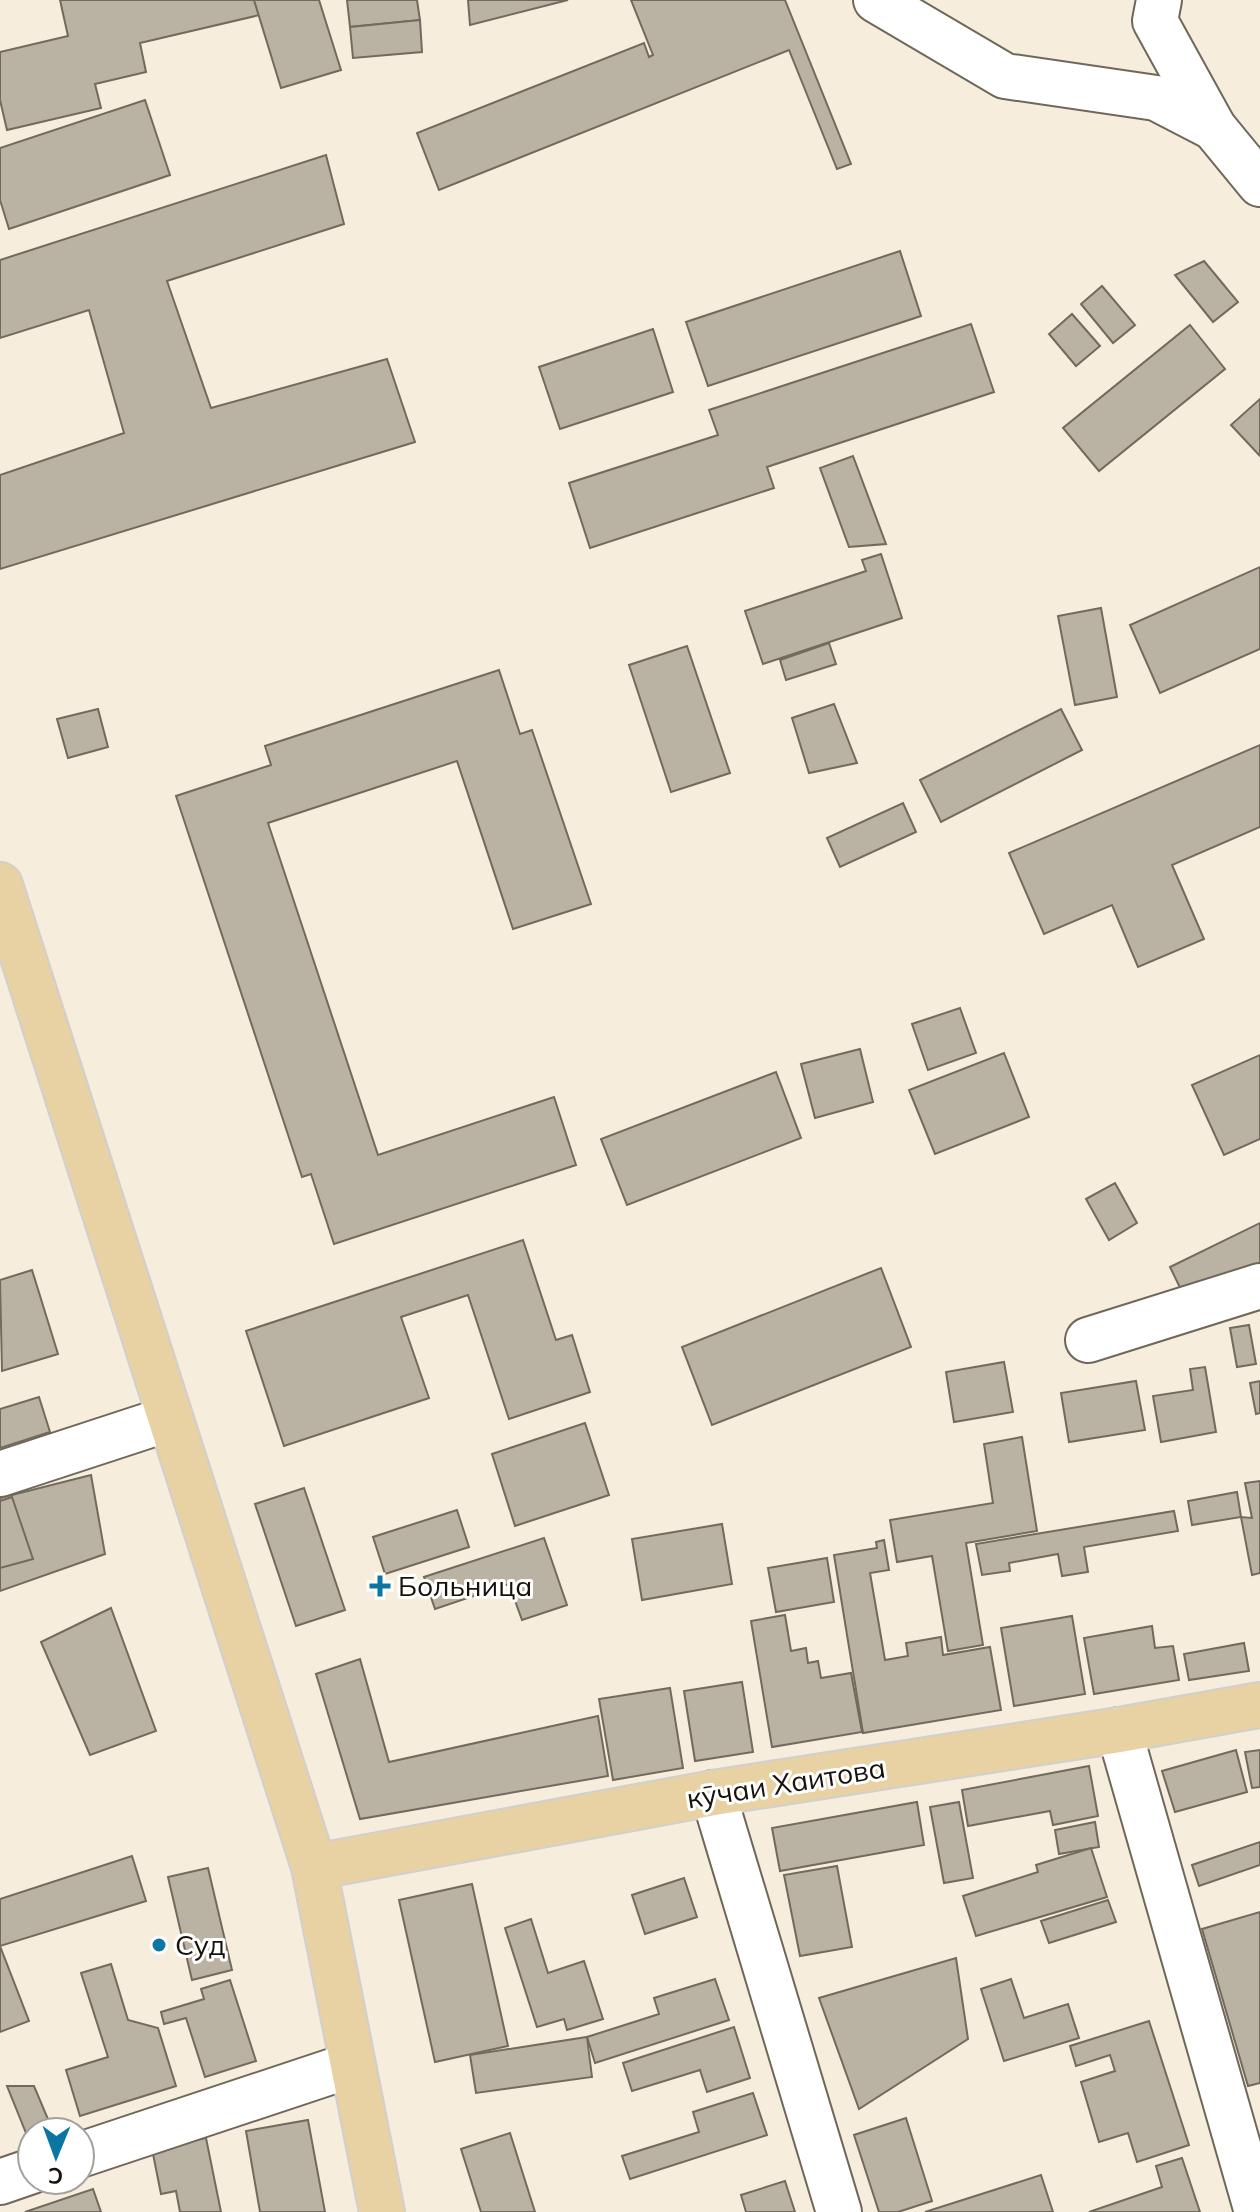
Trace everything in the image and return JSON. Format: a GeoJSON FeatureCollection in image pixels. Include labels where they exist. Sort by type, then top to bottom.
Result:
{"type":"FeatureCollection","features":[{"type":"Feature","properties":{"kind":"main road"},"geometry":{"type":"LineString","coordinates":[[0,885],[168,1419],[314,1867],[382,2212]]}},
{"type":"Feature","properties":{"kind":"main road","name":"кӯчаи Хаитова"},"geometry":{"type":"LineString","coordinates":[[314,1867],[713,1793],[1260,1705]]}},
{"type":"Feature","properties":{"kind":"street"},"geometry":{"type":"LineString","coordinates":[[876,0],[1005,76],[1156,98],[1214,128]]}},
{"type":"Feature","properties":{"kind":"street"},"geometry":{"type":"LineString","coordinates":[[1159,0],[1155,21],[1214,128],[1260,184]]}},
{"type":"Feature","properties":{"kind":"street"},"geometry":{"type":"LineString","coordinates":[[1088,1340],[1260,1286]]}},
{"type":"Feature","properties":{"kind":"street"},"geometry":{"type":"LineString","coordinates":[[0,1474],[168,1419]]}},
{"type":"Feature","properties":{"kind":"street"},"geometry":{"type":"LineString","coordinates":[[1119,1730],[1257,2212]]}},
{"type":"Feature","properties":{"kind":"street"},"geometry":{"type":"LineString","coordinates":[[713,1793],[839,2212]]}},
{"type":"Feature","properties":{"kind":"street"},"geometry":{"type":"LineString","coordinates":[[96,2150],[351,2065]]}},
{"type":"Feature","properties":{"kind":"building"},"geometry":{"type":"Polygon","coordinates":[[[60,0],[278,0],[281,10],[140,43],[146,72],[95,84],[101,108],[7,130],[0,100],[0,52],[68,36],[60,0]]]}},
{"type":"Feature","properties":{"kind":"building"},"geometry":{"type":"Polygon","coordinates":[[[254,0],[319,0],[341,70],[281,88],[254,0]]]}},
{"type":"Feature","properties":{"kind":"building"},"geometry":{"type":"Polygon","coordinates":[[[347,0],[417,0],[420,20],[350,27],[347,0]]]}},
{"type":"Feature","properties":{"kind":"building"},"geometry":{"type":"Polygon","coordinates":[[[468,0],[568,0],[470,25],[468,0]]]}},
{"type":"Feature","properties":{"kind":"building"},"geometry":{"type":"Polygon","coordinates":[[[631,0],[785,0],[851,164],[837,169],[789,50],[439,190],[417,133],[644,43],[649,57],[653,55],[631,0]]]}},
{"type":"Feature","properties":{"kind":"building"},"geometry":{"type":"Polygon","coordinates":[[[420,20],[422,52],[353,58],[350,27],[420,20]]]}},
{"type":"Feature","properties":{"kind":"building"},"geometry":{"type":"Polygon","coordinates":[[[145,100],[170,175],[9,229],[0,200],[0,148],[145,100]]]}},
{"type":"Feature","properties":{"kind":"building"},"geometry":{"type":"Polygon","coordinates":[[[326,155],[344,224],[167,281],[211,408],[387,359],[415,442],[0,569],[0,475],[124,433],[89,310],[0,338],[0,260],[326,155]]]}},
{"type":"Feature","properties":{"kind":"building"},"geometry":{"type":"Polygon","coordinates":[[[900,251],[921,316],[708,386],[686,322],[900,251]]]}},
{"type":"Feature","properties":{"kind":"building"},"geometry":{"type":"Polygon","coordinates":[[[1204,261],[1238,302],[1213,322],[1175,275],[1204,261]]]}},
{"type":"Feature","properties":{"kind":"building"},"geometry":{"type":"Polygon","coordinates":[[[1102,286],[1135,325],[1113,343],[1081,304],[1102,286]]]}},
{"type":"Feature","properties":{"kind":"building"},"geometry":{"type":"Polygon","coordinates":[[[1072,314],[1100,346],[1076,366],[1049,334],[1072,314]]]}},
{"type":"Feature","properties":{"kind":"building"},"geometry":{"type":"Polygon","coordinates":[[[971,324],[994,392],[767,467],[774,488],[590,548],[569,483],[718,435],[709,410],[971,324]]]}},
{"type":"Feature","properties":{"kind":"building"},"geometry":{"type":"Polygon","coordinates":[[[1190,325],[1225,369],[1099,471],[1063,428],[1190,325]]]}},
{"type":"Feature","properties":{"kind":"building"},"geometry":{"type":"Polygon","coordinates":[[[653,329],[673,392],[560,429],[539,367],[653,329]]]}},
{"type":"Feature","properties":{"kind":"building"},"geometry":{"type":"Polygon","coordinates":[[[1260,399],[1260,456],[1231,425],[1260,399]]]}},
{"type":"Feature","properties":{"kind":"building"},"geometry":{"type":"Polygon","coordinates":[[[853,456],[886,544],[849,547],[820,468],[853,456]]]}},
{"type":"Feature","properties":{"kind":"building"},"geometry":{"type":"Polygon","coordinates":[[[881,554],[902,618],[763,664],[745,611],[866,571],[862,560],[881,554]]]}},
{"type":"Feature","properties":{"kind":"building"},"geometry":{"type":"Polygon","coordinates":[[[1260,567],[1260,649],[1160,693],[1130,625],[1260,567]]]}},
{"type":"Feature","properties":{"kind":"building"},"geometry":{"type":"Polygon","coordinates":[[[1101,608],[1117,697],[1075,705],[1058,616],[1101,608]]]}},
{"type":"Feature","properties":{"kind":"building"},"geometry":{"type":"Polygon","coordinates":[[[829,643],[836,664],[786,680],[780,660],[829,643]]]}},
{"type":"Feature","properties":{"kind":"building"},"geometry":{"type":"Polygon","coordinates":[[[687,646],[730,773],[671,792],[629,665],[687,646]]]}},
{"type":"Feature","properties":{"kind":"building"},"geometry":{"type":"Polygon","coordinates":[[[499,670],[520,734],[532,730],[591,904],[513,929],[457,761],[268,823],[378,1155],[554,1097],[576,1165],[334,1244],[311,1174],[302,1177],[176,796],[271,765],[265,746],[499,670]]]}},
{"type":"Feature","properties":{"kind":"building"},"geometry":{"type":"Polygon","coordinates":[[[834,704],[857,763],[809,773],[792,718],[834,704]]]}},
{"type":"Feature","properties":{"kind":"building"},"geometry":{"type":"Polygon","coordinates":[[[98,709],[108,747],[68,758],[57,719],[98,709]]]}},
{"type":"Feature","properties":{"kind":"building"},"geometry":{"type":"Polygon","coordinates":[[[1061,709],[1082,750],[941,822],[920,780],[1061,709]]]}},
{"type":"Feature","properties":{"kind":"building"},"geometry":{"type":"Polygon","coordinates":[[[1260,745],[1260,827],[1172,865],[1204,939],[1138,967],[1112,905],[1044,934],[1009,853],[1260,745]]]}},
{"type":"Feature","properties":{"kind":"building"},"geometry":{"type":"Polygon","coordinates":[[[903,803],[916,832],[840,867],[827,838],[903,803]]]}},
{"type":"Feature","properties":{"kind":"building"},"geometry":{"type":"Polygon","coordinates":[[[960,1008],[976,1053],[928,1070],[912,1024],[960,1008]]]}},
{"type":"Feature","properties":{"kind":"building"},"geometry":{"type":"Polygon","coordinates":[[[860,1049],[873,1102],[815,1118],[801,1064],[860,1049]]]}},
{"type":"Feature","properties":{"kind":"building"},"geometry":{"type":"Polygon","coordinates":[[[1004,1053],[1029,1117],[935,1154],[909,1090],[1004,1053]]]}},
{"type":"Feature","properties":{"kind":"building"},"geometry":{"type":"Polygon","coordinates":[[[1260,1055],[1260,1139],[1224,1155],[1192,1085],[1260,1055]]]}},
{"type":"Feature","properties":{"kind":"building"},"geometry":{"type":"Polygon","coordinates":[[[776,1072],[801,1138],[627,1205],[601,1139],[776,1072]]]}},
{"type":"Feature","properties":{"kind":"building"},"geometry":{"type":"Polygon","coordinates":[[[1115,1183],[1137,1223],[1109,1240],[1086,1199],[1115,1183]]]}},
{"type":"Feature","properties":{"kind":"building"},"geometry":{"type":"Polygon","coordinates":[[[1260,1223],[1260,1264],[1186,1300],[1170,1267],[1260,1223]]]}},
{"type":"Feature","properties":{"kind":"building"},"geometry":{"type":"Polygon","coordinates":[[[523,1240],[556,1340],[572,1335],[590,1392],[509,1419],[468,1295],[401,1317],[429,1398],[284,1446],[246,1331],[523,1240]]]}},
{"type":"Feature","properties":{"kind":"building"},"geometry":{"type":"Polygon","coordinates":[[[881,1268],[911,1347],[712,1425],[682,1347],[881,1268]]]}},
{"type":"Feature","properties":{"kind":"building"},"geometry":{"type":"Polygon","coordinates":[[[32,1270],[58,1354],[2,1371],[0,1280],[32,1270]]]}},
{"type":"Feature","properties":{"kind":"building"},"geometry":{"type":"Polygon","coordinates":[[[1249,1325],[1256,1364],[1237,1367],[1230,1328],[1249,1325]]]}},
{"type":"Feature","properties":{"kind":"building"},"geometry":{"type":"Polygon","coordinates":[[[1004,1362],[1013,1412],[954,1422],[946,1372],[1004,1362]]]}},
{"type":"Feature","properties":{"kind":"building"},"geometry":{"type":"Polygon","coordinates":[[[1205,1367],[1216,1432],[1161,1442],[1153,1396],[1193,1390],[1190,1369],[1205,1367]]]}},
{"type":"Feature","properties":{"kind":"building"},"geometry":{"type":"Polygon","coordinates":[[[1136,1381],[1145,1430],[1069,1442],[1061,1393],[1136,1381]]]}},
{"type":"Feature","properties":{"kind":"building"},"geometry":{"type":"Polygon","coordinates":[[[1260,1381],[1260,1413],[1256,1414],[1250,1383],[1260,1381]]]}},
{"type":"Feature","properties":{"kind":"building"},"geometry":{"type":"Polygon","coordinates":[[[39,1397],[50,1432],[0,1448],[0,1409],[39,1397]]]}},
{"type":"Feature","properties":{"kind":"building"},"geometry":{"type":"Polygon","coordinates":[[[585,1423],[609,1495],[515,1526],[492,1454],[585,1423]]]}},
{"type":"Feature","properties":{"kind":"building"},"geometry":{"type":"Polygon","coordinates":[[[1022,1437],[1037,1531],[966,1543],[983,1645],[948,1651],[932,1556],[897,1562],[890,1520],[993,1503],[984,1444],[1022,1437]]]}},
{"type":"Feature","properties":{"kind":"building"},"geometry":{"type":"Polygon","coordinates":[[[91,1475],[105,1554],[0,1591],[0,1498],[91,1475]]]}},
{"type":"Feature","properties":{"kind":"building"},"geometry":{"type":"Polygon","coordinates":[[[1260,1481],[1260,1573],[1252,1575],[1241,1517],[1252,1518],[1245,1483],[1260,1481]]]}},
{"type":"Feature","properties":{"kind":"building"},"geometry":{"type":"Polygon","coordinates":[[[304,1488],[345,1610],[296,1626],[255,1504],[304,1488]]]}},
{"type":"Feature","properties":{"kind":"building"},"geometry":{"type":"Polygon","coordinates":[[[1237,1492],[1241,1517],[1192,1525],[1188,1501],[1237,1492]]]}},
{"type":"Feature","properties":{"kind":"building"},"geometry":{"type":"Polygon","coordinates":[[[12,1497],[33,1559],[0,1568],[0,1501],[12,1497]]]}},
{"type":"Feature","properties":{"kind":"building"},"geometry":{"type":"Polygon","coordinates":[[[457,1510],[469,1547],[385,1574],[373,1537],[457,1510]]]}},
{"type":"Feature","properties":{"kind":"building"},"geometry":{"type":"Polygon","coordinates":[[[1174,1511],[1178,1531],[1084,1547],[1088,1572],[1062,1576],[1058,1554],[1009,1563],[1010,1571],[982,1575],[976,1544],[1174,1511]]]}},
{"type":"Feature","properties":{"kind":"building"},"geometry":{"type":"Polygon","coordinates":[[[722,1524],[732,1584],[642,1600],[632,1539],[722,1524]]]}},
{"type":"Feature","properties":{"kind":"building"},"geometry":{"type":"Polygon","coordinates":[[[544,1538],[567,1605],[522,1620],[509,1584],[435,1609],[424,1577],[544,1538]]]}},
{"type":"Feature","properties":{"kind":"building"},"geometry":{"type":"Polygon","coordinates":[[[884,1540],[889,1570],[870,1573],[885,1660],[908,1656],[906,1643],[941,1637],[943,1655],[990,1647],[1001,1710],[863,1733],[834,1555],[877,1548],[876,1542],[884,1540]]]}},
{"type":"Feature","properties":{"kind":"building"},"geometry":{"type":"Polygon","coordinates":[[[827,1558],[834,1602],[776,1612],[768,1568],[827,1558]]]}},
{"type":"Feature","properties":{"kind":"building"},"geometry":{"type":"Polygon","coordinates":[[[111,1608],[156,1731],[90,1755],[41,1642],[111,1608]]]}},
{"type":"Feature","properties":{"kind":"building"},"geometry":{"type":"Polygon","coordinates":[[[785,1615],[791,1651],[806,1648],[808,1663],[818,1661],[821,1678],[851,1673],[862,1732],[772,1747],[751,1621],[785,1615]]]}},
{"type":"Feature","properties":{"kind":"building"},"geometry":{"type":"Polygon","coordinates":[[[1072,1616],[1085,1694],[1014,1706],[1001,1628],[1072,1616]]]}},
{"type":"Feature","properties":{"kind":"building"},"geometry":{"type":"Polygon","coordinates":[[[1152,1626],[1155,1648],[1173,1646],[1179,1680],[1094,1694],[1084,1638],[1152,1626]]]}},
{"type":"Feature","properties":{"kind":"building"},"geometry":{"type":"Polygon","coordinates":[[[1244,1643],[1249,1671],[1189,1680],[1184,1654],[1244,1643]]]}},
{"type":"Feature","properties":{"kind":"building"},"geometry":{"type":"Polygon","coordinates":[[[360,1659],[389,1762],[598,1716],[608,1776],[360,1819],[316,1674],[360,1659]]]}},
{"type":"Feature","properties":{"kind":"building"},"geometry":{"type":"Polygon","coordinates":[[[742,1682],[753,1752],[695,1761],[684,1691],[742,1682]]]}},
{"type":"Feature","properties":{"kind":"building"},"geometry":{"type":"Polygon","coordinates":[[[670,1688],[683,1768],[613,1780],[599,1699],[670,1688]]]}},
{"type":"Feature","properties":{"kind":"building"},"geometry":{"type":"Polygon","coordinates":[[[1236,1750],[1247,1792],[1175,1812],[1162,1771],[1236,1750]]]}},
{"type":"Feature","properties":{"kind":"building"},"geometry":{"type":"Polygon","coordinates":[[[1260,1750],[1260,1787],[1252,1788],[1245,1752],[1260,1750]]]}},
{"type":"Feature","properties":{"kind":"building"},"geometry":{"type":"Polygon","coordinates":[[[1089,1766],[1098,1816],[1053,1825],[1050,1811],[968,1826],[962,1790],[1089,1766]]]}},
{"type":"Feature","properties":{"kind":"building"},"geometry":{"type":"Polygon","coordinates":[[[917,1802],[924,1845],[780,1871],[772,1828],[917,1802]]]}},
{"type":"Feature","properties":{"kind":"building"},"geometry":{"type":"Polygon","coordinates":[[[959,1802],[973,1878],[944,1883],[930,1807],[959,1802]]]}},
{"type":"Feature","properties":{"kind":"building"},"geometry":{"type":"Polygon","coordinates":[[[1095,1822],[1099,1847],[1059,1854],[1055,1830],[1095,1822]]]}},
{"type":"Feature","properties":{"kind":"building"},"geometry":{"type":"Polygon","coordinates":[[[1260,1842],[1260,1865],[1199,1886],[1192,1865],[1260,1842]]]}},
{"type":"Feature","properties":{"kind":"building"},"geometry":{"type":"Polygon","coordinates":[[[1091,1848],[1107,1897],[976,1936],[963,1896],[1038,1872],[1036,1865],[1091,1848]]]}},
{"type":"Feature","properties":{"kind":"building"},"geometry":{"type":"Polygon","coordinates":[[[132,1856],[146,1901],[0,1946],[0,1899],[132,1856]]]}},
{"type":"Feature","properties":{"kind":"building"},"geometry":{"type":"Polygon","coordinates":[[[837,1866],[852,1947],[800,1956],[784,1875],[837,1866]]]}},
{"type":"Feature","properties":{"kind":"building"},"geometry":{"type":"Polygon","coordinates":[[[208,1868],[232,1970],[192,1980],[168,1877],[208,1868]]]}},
{"type":"Feature","properties":{"kind":"building"},"geometry":{"type":"Polygon","coordinates":[[[684,1878],[697,1917],[645,1934],[632,1895],[684,1878]]]}},
{"type":"Feature","properties":{"kind":"building"},"geometry":{"type":"Polygon","coordinates":[[[472,1884],[508,2046],[435,2062],[399,1900],[472,1884]]]}},
{"type":"Feature","properties":{"kind":"building"},"geometry":{"type":"Polygon","coordinates":[[[1108,1900],[1116,1922],[1049,1943],[1041,1921],[1108,1900]]]}},
{"type":"Feature","properties":{"kind":"building"},"geometry":{"type":"Polygon","coordinates":[[[1260,1912],[1260,2083],[1248,2086],[1202,1929],[1260,1912]]]}},
{"type":"Feature","properties":{"kind":"building"},"geometry":{"type":"Polygon","coordinates":[[[531,1919],[548,1973],[584,1961],[603,2019],[567,2030],[564,2019],[537,2027],[505,1928],[531,1919]]]}},
{"type":"Feature","properties":{"kind":"building"},"geometry":{"type":"Polygon","coordinates":[[[0,1946],[29,2021],[0,2032],[0,1946]]]}},
{"type":"Feature","properties":{"kind":"building"},"geometry":{"type":"Polygon","coordinates":[[[956,1958],[968,2039],[859,2109],[819,1998],[956,1958]]]}},
{"type":"Feature","properties":{"kind":"building"},"geometry":{"type":"Polygon","coordinates":[[[111,1964],[128,2020],[158,2028],[176,2086],[80,2116],[66,2070],[108,2057],[81,1973],[111,1964]]]}},
{"type":"Feature","properties":{"kind":"building"},"geometry":{"type":"Polygon","coordinates":[[[715,1979],[729,2020],[595,2063],[587,2037],[659,2014],[654,1998],[715,1979]]]}},
{"type":"Feature","properties":{"kind":"building"},"geometry":{"type":"Polygon","coordinates":[[[1011,1979],[1024,2018],[1068,2004],[1079,2038],[1004,2061],[981,1989],[1011,1979]]]}},
{"type":"Feature","properties":{"kind":"building"},"geometry":{"type":"Polygon","coordinates":[[[230,1980],[256,2061],[205,2077],[186,2018],[164,2024],[161,2012],[204,1999],[201,1989],[230,1980]]]}},
{"type":"Feature","properties":{"kind":"building"},"geometry":{"type":"Polygon","coordinates":[[[1149,2021],[1189,2145],[1137,2162],[1128,2133],[1099,2142],[1081,2082],[1115,2071],[1110,2055],[1076,2066],[1070,2046],[1149,2021]]]}},
{"type":"Feature","properties":{"kind":"building"},"geometry":{"type":"Polygon","coordinates":[[[734,2027],[750,2078],[707,2092],[700,2070],[632,2091],[623,2063],[734,2027]]]}},
{"type":"Feature","properties":{"kind":"building"},"geometry":{"type":"Polygon","coordinates":[[[587,2037],[592,2077],[476,2093],[470,2055],[587,2037]]]}},
{"type":"Feature","properties":{"kind":"building"},"geometry":{"type":"Polygon","coordinates":[[[7,2086],[34,2086],[47,2116],[19,2116],[7,2086]]]}},
{"type":"Feature","properties":{"kind":"building"},"geometry":{"type":"Polygon","coordinates":[[[753,2093],[767,2135],[630,2179],[622,2156],[699,2132],[693,2112],[753,2093]]]}},
{"type":"Feature","properties":{"kind":"building"},"geometry":{"type":"Polygon","coordinates":[[[906,2118],[932,2201],[898,2212],[879,2212],[854,2135],[906,2118]]]}},
{"type":"Feature","properties":{"kind":"building"},"geometry":{"type":"Polygon","coordinates":[[[308,2120],[325,2212],[260,2212],[246,2131],[308,2120]]]}},
{"type":"Feature","properties":{"kind":"building"},"geometry":{"type":"Polygon","coordinates":[[[510,2133],[535,2212],[481,2212],[461,2149],[510,2133]]]}},
{"type":"Feature","properties":{"kind":"building"},"geometry":{"type":"Polygon","coordinates":[[[206,2138],[221,2212],[180,2212],[176,2191],[161,2194],[152,2149],[206,2138]]]}},
{"type":"Feature","properties":{"kind":"building"},"geometry":{"type":"Polygon","coordinates":[[[1182,2158],[1200,2212],[1089,2212],[1162,2187],[1156,2166],[1182,2158]]]}},
{"type":"Feature","properties":{"kind":"building"},"geometry":{"type":"Polygon","coordinates":[[[1041,2175],[1053,2212],[925,2212],[1041,2175]]]}},
{"type":"Feature","properties":{"kind":"building"},"geometry":{"type":"Polygon","coordinates":[[[785,2181],[795,2212],[746,2212],[741,2195],[785,2181]]]}},
{"type":"Feature","properties":{"kind":"building"},"geometry":{"type":"Polygon","coordinates":[[[72,2196],[95,2196],[101,2212],[25,2212],[72,2196]]]}},
{"type":"Feature","properties":{"kind":"place","name":"Больница"},"geometry":{"type":"Point","coordinates":[380,1586]}},
{"type":"Feature","properties":{"kind":"place","name":"Суд"},"geometry":{"type":"Point","coordinates":[159,1945]}}]}
